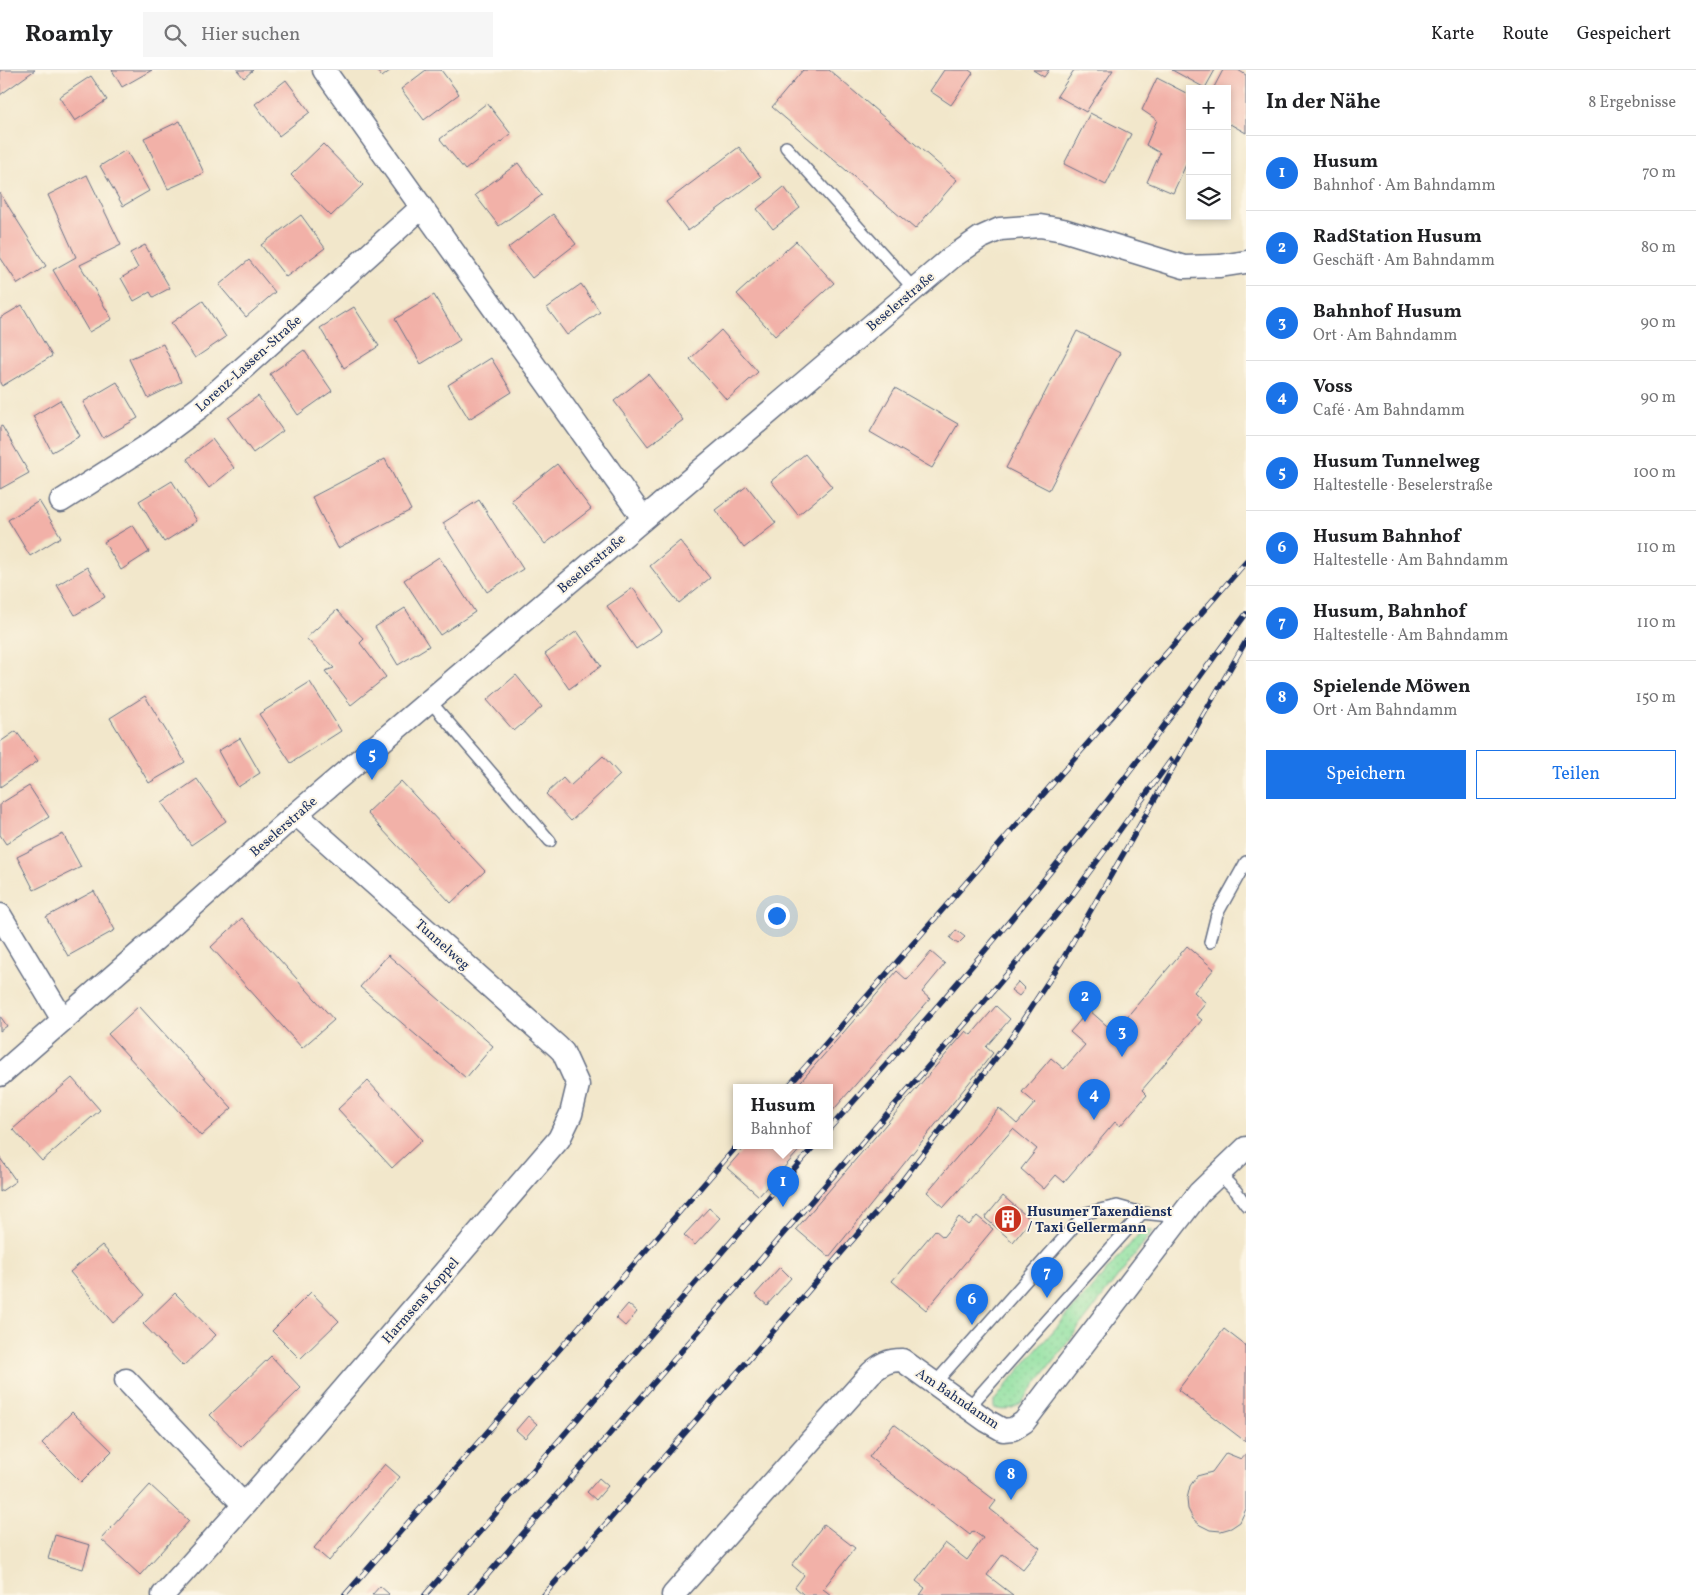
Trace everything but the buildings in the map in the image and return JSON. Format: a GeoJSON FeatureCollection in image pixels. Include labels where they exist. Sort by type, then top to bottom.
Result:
{"type":"FeatureCollection","features":[{"type":"Feature","properties":{"kind":"street"},"geometry":{"type":"LineString","coordinates":[[324,70],[643,518]]}},
{"type":"Feature","properties":{"kind":"street","name":"Lorenz-Lassen-Straße"},"geometry":{"type":"LineString","coordinates":[[61,501],[152,443],[200,407],[421,208]]}},
{"type":"Feature","properties":{"kind":"street","name":"Beselerstraße"},"geometry":{"type":"LineString","coordinates":[[0,1075],[296,814],[429,700],[914,289],[951,258],[980,238],[1000,229],[1040,226],[1063,230],[1184,267],[1220,266],[1246,262]]}},
{"type":"Feature","properties":{"kind":"street","name":"Tunnelweg"},"geometry":{"type":"LineString","coordinates":[[296,814],[558,1047],[563,1052],[578,1085]]}},
{"type":"Feature","properties":{"kind":"street"},"geometry":{"type":"LineString","coordinates":[[0,915],[63,1020]]}},
{"type":"Feature","properties":{"kind":"street","name":"Harmsens Koppel"},"geometry":{"type":"LineString","coordinates":[[163,1595],[244,1505],[559,1139],[571,1114],[578,1085]]}},
{"type":"Feature","properties":{"kind":"street","name":"Am Bahndamm"},"geometry":{"type":"LineString","coordinates":[[674,1595],[871,1373],[882,1363],[902,1360],[1003,1430],[1013,1429],[1024,1422],[1199,1193],[1246,1148]]}},
{"type":"Feature","properties":{"kind":"street"},"geometry":{"type":"LineString","coordinates":[[126,1380],[244,1505]]}},
{"type":"Feature","properties":{"kind":"lane"},"geometry":{"type":"LineString","coordinates":[[786,147],[914,289]]}},
{"type":"Feature","properties":{"kind":"lane"},"geometry":{"type":"LineString","coordinates":[[429,700],[550,841]]}},
{"type":"Feature","properties":{"kind":"lane"},"geometry":{"type":"LineString","coordinates":[[1210,942],[1217,914],[1246,862]]}},
{"type":"Feature","properties":{"kind":"lane"},"geometry":{"type":"LineString","coordinates":[[1219,1174],[1236,1191],[1246,1205]]}},
{"type":"Feature","properties":{"kind":"lane"},"geometry":{"type":"LineString","coordinates":[[934,1383],[1086,1213],[1117,1206],[1142,1213],[1180,1217]]}},
{"type":"Feature","properties":{"kind":"lane"},"geometry":{"type":"LineString","coordinates":[[969,1407],[1142,1213]]}},
{"type":"Feature","properties":{"kind":"green space"},"geometry":{"type":"Polygon","coordinates":[[[1142,1230],[1153,1231],[1022,1402],[1009,1409],[994,1408],[994,1401],[1030,1358],[1142,1230]]]}},
{"type":"Feature","properties":{"kind":"railway"},"geometry":{"type":"LineString","coordinates":[[790,1084],[1246,562]]}},
{"type":"Feature","properties":{"kind":"railway"},"geometry":{"type":"LineString","coordinates":[[833,1124],[973,965],[1077,839],[1145,751],[1246,614]]}},
{"type":"Feature","properties":{"kind":"railway"},"geometry":{"type":"LineString","coordinates":[[544,1595],[889,1198],[1011,1038],[1061,962],[1246,641]]}},
{"type":"Feature","properties":{"kind":"railway"},"geometry":{"type":"LineString","coordinates":[[470,1595],[983,1003],[1071,897],[1171,760]]}},
{"type":"Feature","properties":{"kind":"railway"},"geometry":{"type":"LineString","coordinates":[[345,1595],[734,1149]]}},
{"type":"Feature","properties":{"kind":"railway"},"geometry":{"type":"LineString","coordinates":[[425,1595],[811,1149]]}},
{"type":"Feature","properties":{"kind":"place","name":"Husum Tunnelweg"},"geometry":{"type":"Point","coordinates":[372,780]}},
{"type":"Feature","properties":{"kind":"place","name":"RadStation Husum"},"geometry":{"type":"Point","coordinates":[1085,1022]}},
{"type":"Feature","properties":{"kind":"place","name":"Bahnhof Husum"},"geometry":{"type":"Point","coordinates":[1122,1057]}},
{"type":"Feature","properties":{"kind":"place","name":"Voss"},"geometry":{"type":"Point","coordinates":[1094,1120]}},
{"type":"Feature","properties":{"kind":"place","name":"Husum"},"geometry":{"type":"Point","coordinates":[783,1207]}},
{"type":"Feature","properties":{"kind":"place","name":"Husumer Taxendienst / Taxi Gellermann"},"geometry":{"type":"Point","coordinates":[1008,1219]}},
{"type":"Feature","properties":{"kind":"place","name":"Husum, Bahnhof"},"geometry":{"type":"Point","coordinates":[1047,1298]}},
{"type":"Feature","properties":{"kind":"place","name":"Husum Bahnhof"},"geometry":{"type":"Point","coordinates":[972,1325]}},
{"type":"Feature","properties":{"kind":"place","name":"Spielende Möwen"},"geometry":{"type":"Point","coordinates":[1011,1500]}}]}
